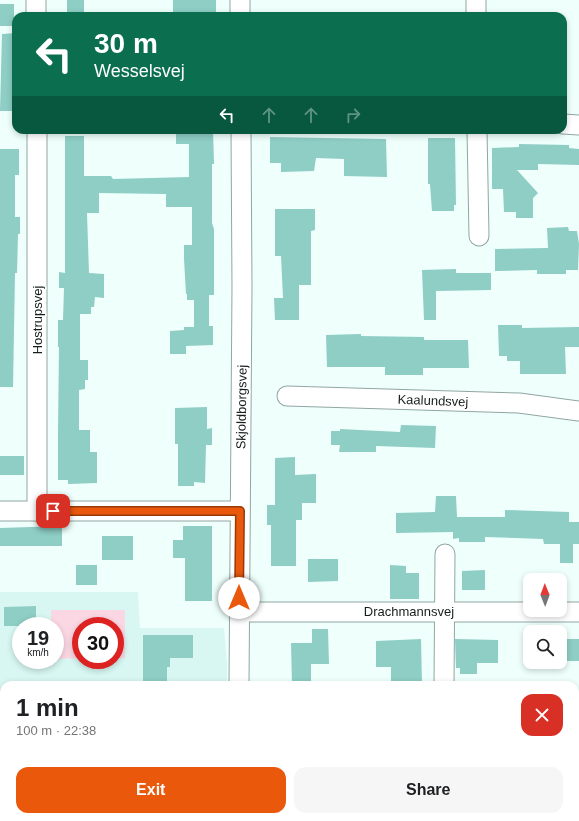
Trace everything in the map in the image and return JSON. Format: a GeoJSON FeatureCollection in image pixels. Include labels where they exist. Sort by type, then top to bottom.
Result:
{"type":"FeatureCollection","features":[{"type":"Feature","properties":{"kind":"street"},"geometry":{"type":"LineString","coordinates":[[36,0],[36,12]]}},
{"type":"Feature","properties":{"kind":"street"},"geometry":{"type":"LineString","coordinates":[[240,0],[240,12]]}},
{"type":"Feature","properties":{"kind":"street"},"geometry":{"type":"LineString","coordinates":[[476,0],[476,12]]}},
{"type":"Feature","properties":{"kind":"street"},"geometry":{"type":"LineString","coordinates":[[567,124],[579,125]]}},
{"type":"Feature","properties":{"kind":"street","name":"Hostrupsvej"},"geometry":{"type":"LineString","coordinates":[[37,134],[37,511]]}},
{"type":"Feature","properties":{"kind":"street","name":"Skjoldborgsvej"},"geometry":{"type":"LineString","coordinates":[[239,681],[242,287],[240,134]]}},
{"type":"Feature","properties":{"kind":"street"},"geometry":{"type":"LineString","coordinates":[[477,134],[478,236]]}},
{"type":"Feature","properties":{"kind":"street","name":"Kaalundsvej"},"geometry":{"type":"LineString","coordinates":[[287,396],[519,403],[579,411]]}},
{"type":"Feature","properties":{"kind":"street"},"geometry":{"type":"LineString","coordinates":[[0,510],[240,511]]}},
{"type":"Feature","properties":{"kind":"street"},"geometry":{"type":"LineString","coordinates":[[444,681],[445,554]]}},
{"type":"Feature","properties":{"kind":"street","name":"Drachmannsvej"},"geometry":{"type":"LineString","coordinates":[[239,612],[579,612]]}},
{"type":"Feature","properties":{"kind":"shaded area"},"geometry":{"type":"Polygon","coordinates":[[[0,592],[138,592],[140,628],[224,628],[227,681],[0,681],[0,592]]]}},
{"type":"Feature","properties":{"kind":"shaded area"},"geometry":{"type":"Polygon","coordinates":[[[51,610],[125,610],[125,658],[124,617],[72,617],[72,658],[64,659],[64,617],[51,617],[51,610]]]}},
{"type":"Feature","properties":{"kind":"building"},"geometry":{"type":"Polygon","coordinates":[[[67,0],[84,0],[84,12],[67,12],[67,0]]]}},
{"type":"Feature","properties":{"kind":"building"},"geometry":{"type":"Polygon","coordinates":[[[173,0],[216,0],[216,12],[173,12],[173,0]]]}},
{"type":"Feature","properties":{"kind":"building"},"geometry":{"type":"Polygon","coordinates":[[[0,4],[14,4],[14,12],[12,12],[12,26],[0,26],[0,4]]]}},
{"type":"Feature","properties":{"kind":"building"},"geometry":{"type":"Polygon","coordinates":[[[12,33],[12,111],[0,111],[2,34],[12,33]]]}},
{"type":"Feature","properties":{"kind":"building"},"geometry":{"type":"Polygon","coordinates":[[[176,134],[213,134],[214,164],[212,164],[212,223],[214,229],[214,295],[209,295],[209,326],[213,326],[213,345],[186,346],[186,354],[170,354],[170,331],[184,330],[184,327],[194,327],[194,300],[187,300],[184,259],[184,245],[192,245],[192,207],[166,207],[166,194],[99,193],[99,213],[87,213],[89,273],[104,274],[104,298],[95,297],[94,307],[91,307],[91,314],[80,314],[80,360],[88,360],[88,380],[85,380],[85,389],[79,390],[79,430],[90,430],[90,452],[97,452],[97,483],[68,484],[68,480],[58,480],[58,320],[63,320],[64,288],[59,288],[59,272],[65,273],[65,136],[84,136],[84,176],[111,176],[113,179],[189,177],[189,144],[176,144],[176,134]]]}},
{"type":"Feature","properties":{"kind":"building"},"geometry":{"type":"Polygon","coordinates":[[[270,137],[386,139],[387,177],[344,176],[344,159],[316,158],[314,171],[281,172],[281,163],[270,163],[270,137]]]}},
{"type":"Feature","properties":{"kind":"building"},"geometry":{"type":"Polygon","coordinates":[[[428,138],[455,138],[456,205],[454,205],[454,211],[432,211],[430,184],[428,184],[428,138]]]}},
{"type":"Feature","properties":{"kind":"building"},"geometry":{"type":"Polygon","coordinates":[[[519,144],[569,145],[569,148],[579,149],[579,165],[538,164],[538,170],[517,170],[538,193],[533,198],[533,218],[516,218],[516,212],[504,212],[503,189],[492,189],[492,148],[519,147],[519,144]]]}},
{"type":"Feature","properties":{"kind":"building"},"geometry":{"type":"Polygon","coordinates":[[[0,149],[19,149],[19,175],[15,175],[15,217],[20,217],[20,234],[18,234],[17,273],[15,273],[13,387],[0,387],[0,149]]]}},
{"type":"Feature","properties":{"kind":"building"},"geometry":{"type":"Polygon","coordinates":[[[275,209],[315,209],[315,230],[311,231],[311,285],[299,285],[299,320],[275,320],[274,298],[283,298],[281,256],[275,256],[275,209]]]}},
{"type":"Feature","properties":{"kind":"building"},"geometry":{"type":"Polygon","coordinates":[[[568,227],[569,231],[577,231],[579,244],[578,270],[566,270],[566,274],[537,274],[537,270],[495,271],[495,249],[548,248],[547,228],[568,227]]]}},
{"type":"Feature","properties":{"kind":"building"},"geometry":{"type":"Polygon","coordinates":[[[456,269],[456,273],[491,273],[491,290],[436,291],[436,320],[424,320],[422,270],[456,269]]]}},
{"type":"Feature","properties":{"kind":"building"},"geometry":{"type":"Polygon","coordinates":[[[498,325],[522,325],[522,328],[579,327],[579,347],[565,347],[566,374],[520,374],[520,361],[507,361],[507,356],[499,356],[498,325]]]}},
{"type":"Feature","properties":{"kind":"building"},"geometry":{"type":"Polygon","coordinates":[[[361,334],[361,336],[424,337],[424,340],[468,340],[469,368],[423,368],[423,375],[385,375],[385,367],[327,367],[326,335],[361,334]]]}},
{"type":"Feature","properties":{"kind":"building"},"geometry":{"type":"Polygon","coordinates":[[[207,407],[207,429],[212,428],[212,445],[206,445],[205,483],[194,482],[194,486],[178,486],[178,444],[175,444],[175,408],[207,407]]]}},
{"type":"Feature","properties":{"kind":"building"},"geometry":{"type":"Polygon","coordinates":[[[401,425],[436,426],[435,448],[376,446],[376,452],[339,452],[340,445],[331,445],[331,431],[340,431],[340,429],[400,432],[401,425]]]}},
{"type":"Feature","properties":{"kind":"building"},"geometry":{"type":"Polygon","coordinates":[[[0,456],[24,456],[24,475],[0,475],[0,456]]]}},
{"type":"Feature","properties":{"kind":"building"},"geometry":{"type":"Polygon","coordinates":[[[295,457],[295,475],[316,474],[316,503],[302,503],[302,520],[296,520],[296,566],[271,566],[271,525],[267,525],[267,505],[275,505],[275,458],[295,457]]]}},
{"type":"Feature","properties":{"kind":"building"},"geometry":{"type":"Polygon","coordinates":[[[436,496],[456,496],[457,517],[505,517],[505,510],[569,512],[569,522],[579,522],[579,544],[573,544],[573,563],[560,563],[560,544],[544,544],[543,539],[485,537],[485,542],[459,542],[459,538],[453,539],[453,532],[396,533],[396,513],[435,512],[436,496]]]}},
{"type":"Feature","properties":{"kind":"building"},"geometry":{"type":"Polygon","coordinates":[[[62,526],[62,546],[0,546],[0,528],[62,526]]]}},
{"type":"Feature","properties":{"kind":"building"},"geometry":{"type":"Polygon","coordinates":[[[183,526],[212,526],[212,601],[185,601],[185,558],[173,558],[173,540],[183,540],[183,526]]]}},
{"type":"Feature","properties":{"kind":"building"},"geometry":{"type":"Polygon","coordinates":[[[102,536],[133,536],[133,560],[102,560],[102,536]]]}},
{"type":"Feature","properties":{"kind":"building"},"geometry":{"type":"Polygon","coordinates":[[[308,559],[338,559],[338,581],[308,582],[308,559]]]}},
{"type":"Feature","properties":{"kind":"building"},"geometry":{"type":"Polygon","coordinates":[[[76,565],[97,565],[97,585],[76,585],[76,565]]]}},
{"type":"Feature","properties":{"kind":"building"},"geometry":{"type":"Polygon","coordinates":[[[390,565],[406,566],[406,573],[419,573],[419,599],[390,599],[390,565]]]}},
{"type":"Feature","properties":{"kind":"building"},"geometry":{"type":"Polygon","coordinates":[[[485,570],[485,590],[462,590],[462,571],[485,570]]]}},
{"type":"Feature","properties":{"kind":"building"},"geometry":{"type":"Polygon","coordinates":[[[36,606],[36,617],[12,617],[12,626],[4,626],[4,607],[36,606]]]}},
{"type":"Feature","properties":{"kind":"building"},"geometry":{"type":"Polygon","coordinates":[[[312,629],[328,629],[329,664],[311,664],[311,681],[292,681],[291,643],[312,643],[312,629]]]}},
{"type":"Feature","properties":{"kind":"building"},"geometry":{"type":"Polygon","coordinates":[[[143,635],[193,635],[193,658],[170,658],[170,667],[167,667],[167,681],[143,681],[143,635]]]}},
{"type":"Feature","properties":{"kind":"building"},"geometry":{"type":"Polygon","coordinates":[[[421,639],[422,681],[391,681],[391,667],[376,667],[376,641],[421,639]]]}},
{"type":"Feature","properties":{"kind":"building"},"geometry":{"type":"Polygon","coordinates":[[[455,639],[498,640],[498,663],[477,663],[477,674],[460,674],[460,668],[456,668],[455,639]]]}},
{"type":"Feature","properties":{"kind":"building"},"geometry":{"type":"Polygon","coordinates":[[[567,639],[579,639],[579,661],[567,661],[567,639]]]}},
{"type":"Feature","properties":{"kind":"route"},"geometry":{"type":"LineString","coordinates":[[53,511],[240,511],[239,598]]}}]}
